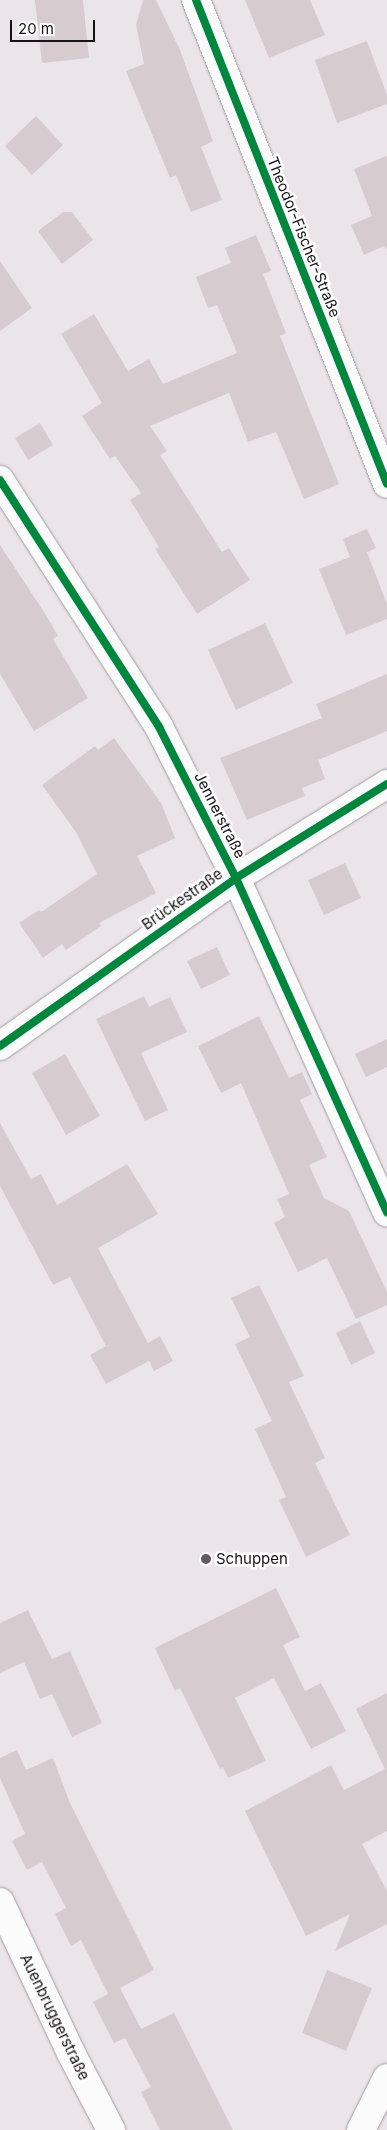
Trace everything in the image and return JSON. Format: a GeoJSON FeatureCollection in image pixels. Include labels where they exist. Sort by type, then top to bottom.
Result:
{"type":"FeatureCollection","features":[{"type":"Feature","properties":{"kind":"street","name":"Theodor-Fischer-Straße"},"geometry":{"type":"LineString","coordinates":[[196,0],[387,484]]}},
{"type":"Feature","properties":{"kind":"street","name":"Jennerstraße"},"geometry":{"type":"LineString","coordinates":[[0,480],[160,727],[236,878],[387,1212]]}},
{"type":"Feature","properties":{"kind":"street","name":"Brückestraße"},"geometry":{"type":"LineString","coordinates":[[0,1046],[236,878],[387,784]]}},
{"type":"Feature","properties":{"kind":"street","name":"Auenbruggerstraße"},"geometry":{"type":"LineString","coordinates":[[0,1902],[71,2053],[111,2130]]}},
{"type":"Feature","properties":{"kind":"street"},"geometry":{"type":"LineString","coordinates":[[361,2130],[387,2078]]}},
{"type":"Feature","properties":{"kind":"building"},"geometry":{"type":"Polygon","coordinates":[[[35,0],[83,0],[89,58],[42,63],[35,0]]]}},
{"type":"Feature","properties":{"kind":"building"},"geometry":{"type":"Polygon","coordinates":[[[143,0],[156,0],[180,50],[213,141],[201,147],[222,200],[191,212],[176,175],[170,178],[126,71],[144,64],[136,25],[143,0]]]}},
{"type":"Feature","properties":{"kind":"building"},"geometry":{"type":"Polygon","coordinates":[[[245,0],[310,0],[325,35],[269,58],[245,0]]]}},
{"type":"Feature","properties":{"kind":"building"},"geometry":{"type":"Polygon","coordinates":[[[367,41],[387,95],[387,104],[337,123],[315,60],[367,41]]]}},
{"type":"Feature","properties":{"kind":"building"},"geometry":{"type":"Polygon","coordinates":[[[36,116],[63,145],[32,175],[5,146],[36,116]]]}},
{"type":"Feature","properties":{"kind":"building"},"geometry":{"type":"Polygon","coordinates":[[[387,156],[387,250],[384,246],[364,255],[351,225],[372,216],[354,169],[387,156]]]}},
{"type":"Feature","properties":{"kind":"building"},"geometry":{"type":"Polygon","coordinates":[[[63,212],[72,212],[93,240],[62,264],[38,231],[63,212]]]}},
{"type":"Feature","properties":{"kind":"building"},"geometry":{"type":"Polygon","coordinates":[[[256,235],[271,271],[263,274],[286,333],[280,336],[339,484],[304,499],[276,432],[248,442],[229,393],[150,426],[167,451],[160,455],[222,552],[229,548],[250,580],[197,614],[155,549],[159,547],[130,500],[141,493],[115,456],[110,459],[82,416],[102,403],[61,334],[94,314],[128,371],[149,359],[163,384],[237,353],[217,305],[208,308],[196,277],[231,263],[225,248],[256,235]]]}},
{"type":"Feature","properties":{"kind":"building"},"geometry":{"type":"Polygon","coordinates":[[[0,261],[32,308],[0,331],[0,261]]]}},
{"type":"Feature","properties":{"kind":"building"},"geometry":{"type":"Polygon","coordinates":[[[40,423],[53,445],[28,460],[15,438],[40,423]]]}},
{"type":"Feature","properties":{"kind":"building"},"geometry":{"type":"Polygon","coordinates":[[[367,529],[376,548],[367,552],[387,604],[387,619],[346,635],[319,569],[350,557],[343,539],[367,529]]]}},
{"type":"Feature","properties":{"kind":"building"},"geometry":{"type":"Polygon","coordinates":[[[0,545],[46,615],[58,636],[53,639],[88,698],[34,731],[0,674],[0,545]]]}},
{"type":"Feature","properties":{"kind":"building"},"geometry":{"type":"Polygon","coordinates":[[[265,623],[293,683],[236,710],[208,650],[265,623]]]}},
{"type":"Feature","properties":{"kind":"building"},"geometry":{"type":"Polygon","coordinates":[[[387,674],[387,731],[318,760],[325,779],[302,788],[305,796],[247,820],[220,758],[322,718],[316,704],[387,674]]]}},
{"type":"Feature","properties":{"kind":"building"},"geometry":{"type":"Polygon","coordinates":[[[114,738],[161,803],[175,838],[137,856],[156,893],[99,923],[101,926],[66,950],[62,944],[43,958],[19,923],[39,910],[41,912],[97,874],[76,832],[42,785],[95,746],[98,750],[114,738]]]}},
{"type":"Feature","properties":{"kind":"building"},"geometry":{"type":"Polygon","coordinates":[[[345,863],[361,898],[324,915],[308,880],[345,863]]]}},
{"type":"Feature","properties":{"kind":"building"},"geometry":{"type":"Polygon","coordinates":[[[217,947],[230,975],[201,989],[187,961],[217,947]]]}},
{"type":"Feature","properties":{"kind":"building"},"geometry":{"type":"Polygon","coordinates":[[[144,996],[149,1007],[170,997],[187,1032],[141,1053],[168,1110],[145,1121],[96,1019],[144,996]]]}},
{"type":"Feature","properties":{"kind":"building"},"geometry":{"type":"Polygon","coordinates":[[[259,1016],[289,1078],[302,1072],[312,1094],[300,1100],[327,1157],[309,1165],[324,1198],[349,1211],[387,1292],[387,1305],[356,1319],[327,1258],[298,1272],[274,1223],[285,1217],[277,1199],[289,1194],[241,1083],[221,1093],[198,1046],[259,1016]]]}},
{"type":"Feature","properties":{"kind":"building"},"geometry":{"type":"Polygon","coordinates":[[[387,1039],[387,1067],[366,1077],[355,1054],[387,1039]]]}},
{"type":"Feature","properties":{"kind":"building"},"geometry":{"type":"Polygon","coordinates":[[[65,1054],[100,1116],[66,1135],[32,1073],[65,1054]]]}},
{"type":"Feature","properties":{"kind":"building"},"geometry":{"type":"Polygon","coordinates":[[[0,1123],[31,1179],[41,1174],[57,1205],[127,1164],[158,1214],[98,1248],[148,1343],[160,1336],[173,1361],[154,1371],[149,1361],[106,1384],[90,1355],[106,1346],[70,1277],[53,1285],[0,1186],[0,1123]]]}},
{"type":"Feature","properties":{"kind":"building"},"geometry":{"type":"Polygon","coordinates":[[[259,1285],[304,1376],[289,1382],[325,1458],[315,1463],[350,1535],[306,1557],[279,1500],[286,1497],[255,1429],[272,1421],[235,1344],[250,1337],[231,1298],[259,1285]]]}},
{"type":"Feature","properties":{"kind":"building"},"geometry":{"type":"Polygon","coordinates":[[[360,1321],[375,1353],[351,1365],[336,1333],[360,1321]]]}},
{"type":"Feature","properties":{"kind":"building"},"geometry":{"type":"Polygon","coordinates":[[[276,1588],[300,1637],[283,1645],[305,1691],[321,1683],[346,1731],[311,1749],[274,1678],[235,1698],[266,1761],[228,1778],[223,1767],[220,1769],[180,1688],[175,1691],[155,1648],[276,1588]]]}},
{"type":"Feature","properties":{"kind":"building"},"geometry":{"type":"Polygon","coordinates":[[[28,1610],[52,1659],[70,1651],[102,1723],[72,1737],[52,1694],[40,1699],[24,1662],[0,1673],[0,1623],[28,1610]]]}},
{"type":"Feature","properties":{"kind":"building"},"geometry":{"type":"Polygon","coordinates":[[[387,1693],[387,1831],[362,1844],[387,1891],[387,1924],[335,1951],[350,1914],[306,1936],[245,1811],[331,1765],[344,1790],[385,1769],[356,1709],[387,1693]]]}},
{"type":"Feature","properties":{"kind":"building"},"geometry":{"type":"Polygon","coordinates":[[[17,1750],[26,1770],[53,1758],[70,1803],[154,1970],[120,1988],[141,2029],[174,2013],[233,2130],[160,2130],[141,2092],[151,2087],[125,2038],[114,2043],[93,2002],[108,1994],[81,1940],[71,1946],[55,1914],[66,1908],[42,1862],[27,1870],[12,1841],[25,1834],[0,1778],[0,1758],[17,1750]]]}},
{"type":"Feature","properties":{"kind":"building"},"geometry":{"type":"Polygon","coordinates":[[[327,1970],[372,1988],[346,2051],[302,2033],[327,1970]]]}},
{"type":"Feature","properties":{"kind":"cycle path"},"geometry":{"type":"LineString","coordinates":[[196,0],[387,484]]}},
{"type":"Feature","properties":{"kind":"cycle path"},"geometry":{"type":"LineString","coordinates":[[0,480],[159,727],[236,878],[387,1212]]}},
{"type":"Feature","properties":{"kind":"cycle path"},"geometry":{"type":"LineString","coordinates":[[0,1046],[236,878],[387,784]]}},
{"type":"Feature","properties":{"kind":"place","name":"Schuppen"},"geometry":{"type":"Point","coordinates":[206,1559]}}]}
